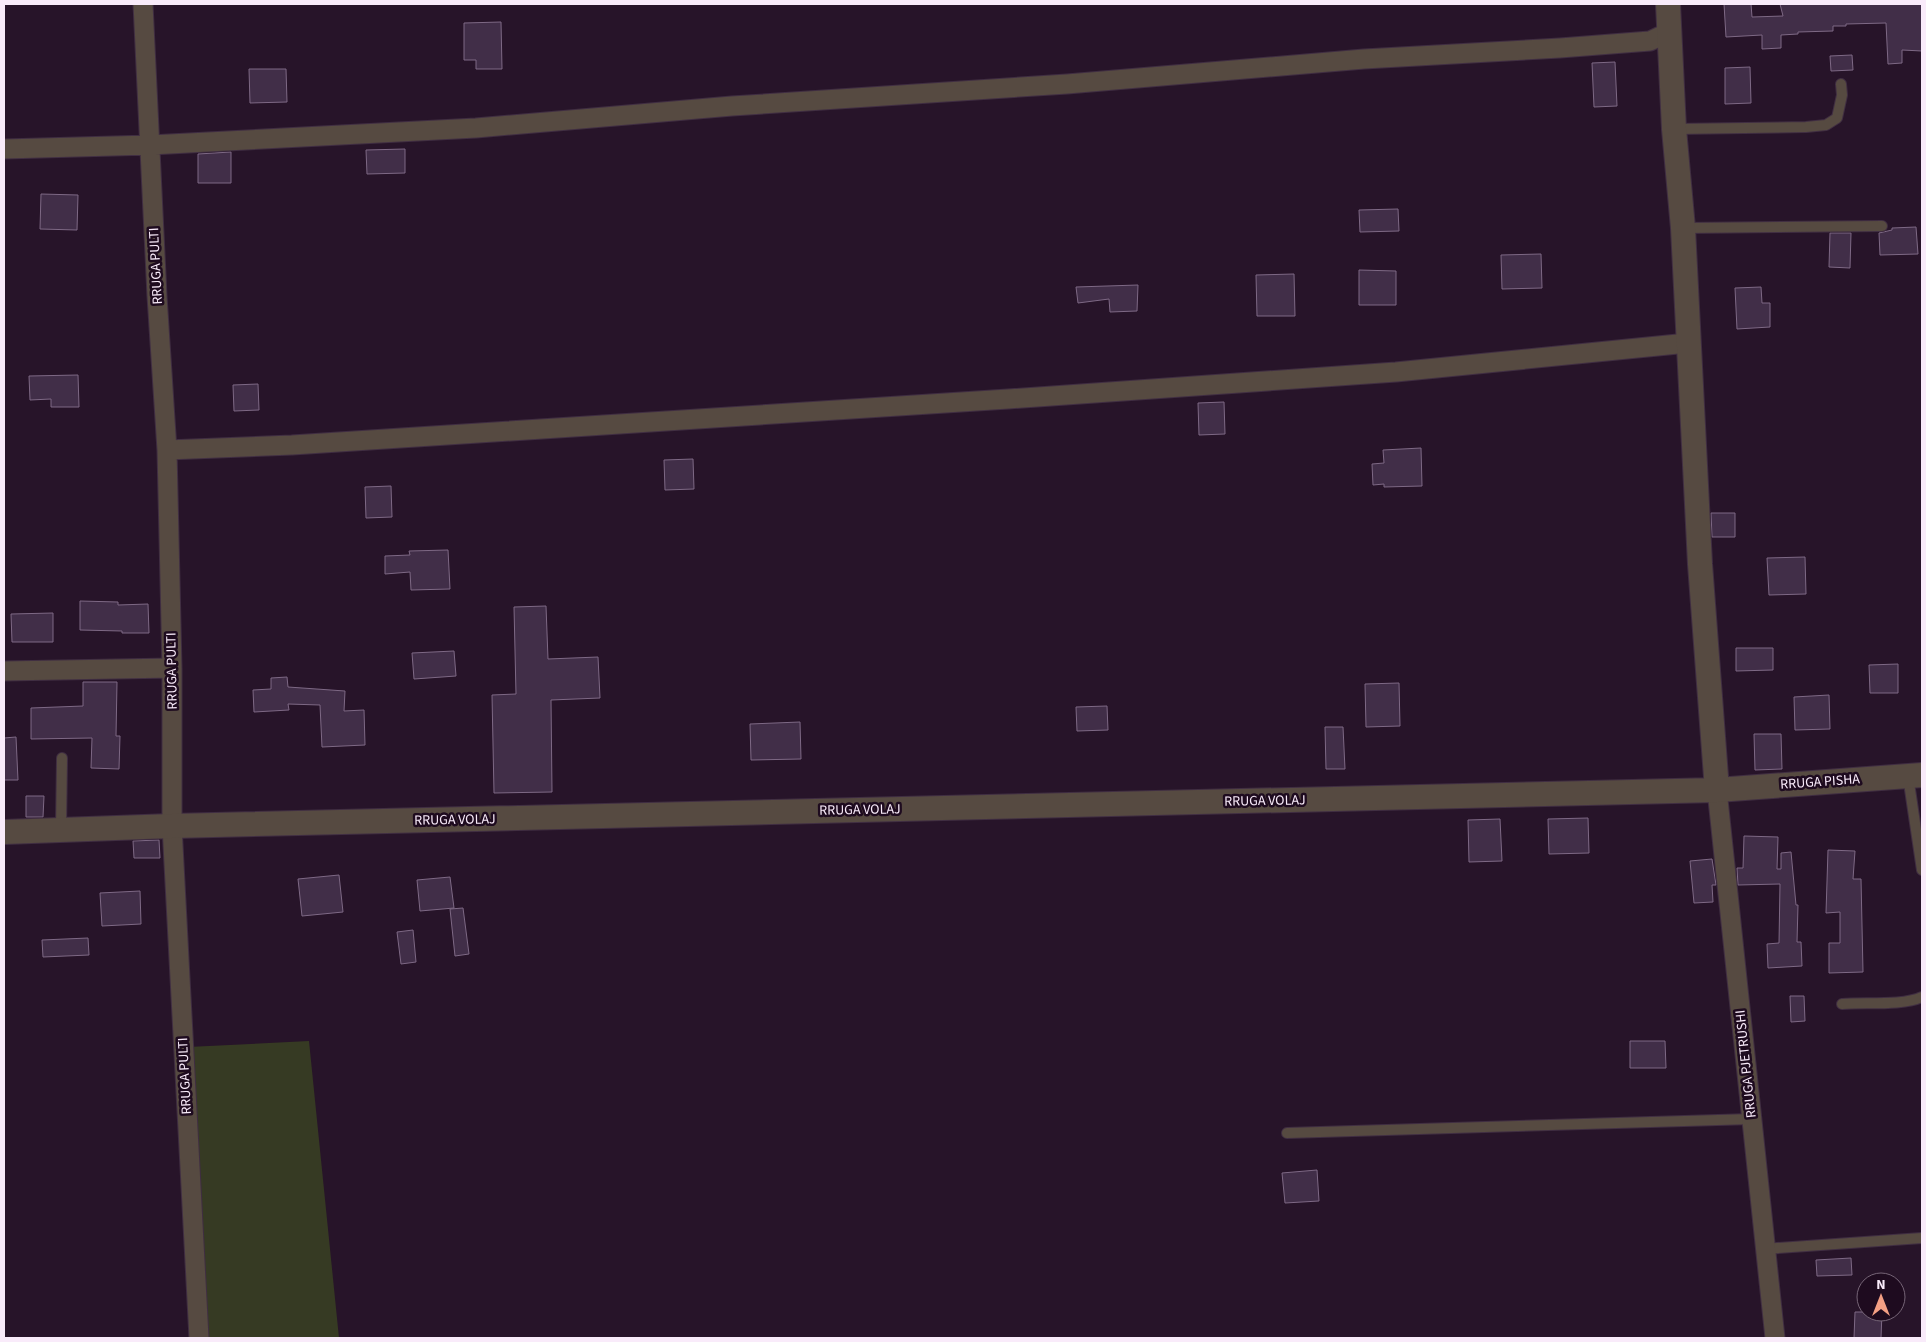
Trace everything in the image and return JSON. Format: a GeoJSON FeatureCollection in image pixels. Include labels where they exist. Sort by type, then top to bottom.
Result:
{"type":"FeatureCollection","features":[{"type":"Feature","properties":{"kind":"street","name":"RRUGA PULTI"},"geometry":{"type":"LineString","coordinates":[[143,4],[157,296],[167,450],[172,668],[172,826],[199,1338]]}},
{"type":"Feature","properties":{"kind":"street"},"geometry":{"type":"LineString","coordinates":[[1668,4],[1700,564],[1717,790]]}},
{"type":"Feature","properties":{"kind":"street"},"geometry":{"type":"LineString","coordinates":[[4,149],[150,145],[476,128],[732,106],[1067,84],[1364,59],[1569,48],[1650,41],[1669,32]]}},
{"type":"Feature","properties":{"kind":"street"},"geometry":{"type":"LineString","coordinates":[[167,450],[292,445],[1396,372],[1688,343]]}},
{"type":"Feature","properties":{"kind":"street"},"geometry":{"type":"LineString","coordinates":[[4,671],[172,668]]}},
{"type":"Feature","properties":{"kind":"street","name":"RRUGA PISHA"},"geometry":{"type":"LineString","coordinates":[[1717,790],[1915,775]]}},
{"type":"Feature","properties":{"kind":"street","name":"RRUGA VOLAJ"},"geometry":{"type":"LineString","coordinates":[[4,832],[172,826],[1717,790]]}},
{"type":"Feature","properties":{"kind":"street","name":"RRUGA PJETRUSHI"},"geometry":{"type":"LineString","coordinates":[[1717,790],[1764,1249],[1775,1338]]}},
{"type":"Feature","properties":{"kind":"lane"},"geometry":{"type":"LineString","coordinates":[[1674,129],[1826,125],[1838,118],[1842,95],[1841,84]]}},
{"type":"Feature","properties":{"kind":"lane"},"geometry":{"type":"LineString","coordinates":[[1682,228],[1882,226]]}},
{"type":"Feature","properties":{"kind":"lane"},"geometry":{"type":"LineString","coordinates":[[61,830],[62,758]]}},
{"type":"Feature","properties":{"kind":"lane"},"geometry":{"type":"LineString","coordinates":[[1915,775],[1922,870]]}},
{"type":"Feature","properties":{"kind":"lane"},"geometry":{"type":"LineString","coordinates":[[1842,1004],[1900,1002],[1916,1000],[1922,997]]}},
{"type":"Feature","properties":{"kind":"lane"},"geometry":{"type":"LineString","coordinates":[[1287,1133],[1752,1119]]}},
{"type":"Feature","properties":{"kind":"lane"},"geometry":{"type":"LineString","coordinates":[[1764,1249],[1922,1238]]}},
{"type":"Feature","properties":{"kind":"green space"},"geometry":{"type":"Polygon","coordinates":[[[309,1041],[339,1338],[203,1338],[188,1047],[309,1041]]]}},
{"type":"Feature","properties":{"kind":"building"},"geometry":{"type":"Polygon","coordinates":[[[1724,4],[1751,4],[1752,17],[1783,16],[1780,4],[1922,4],[1922,51],[1902,50],[1902,63],[1888,64],[1886,23],[1846,24],[1846,26],[1833,26],[1833,31],[1798,32],[1798,34],[1781,35],[1781,48],[1762,49],[1762,35],[1726,37],[1724,4]]]}},
{"type":"Feature","properties":{"kind":"building"},"geometry":{"type":"Polygon","coordinates":[[[501,22],[502,69],[476,69],[476,60],[464,60],[464,23],[501,22]]]}},
{"type":"Feature","properties":{"kind":"building"},"geometry":{"type":"Polygon","coordinates":[[[1852,55],[1853,70],[1831,71],[1830,56],[1852,55]]]}},
{"type":"Feature","properties":{"kind":"building"},"geometry":{"type":"Polygon","coordinates":[[[1615,62],[1617,106],[1594,107],[1592,63],[1615,62]]]}},
{"type":"Feature","properties":{"kind":"building"},"geometry":{"type":"Polygon","coordinates":[[[1750,67],[1751,103],[1725,104],[1725,68],[1750,67]]]}},
{"type":"Feature","properties":{"kind":"building"},"geometry":{"type":"Polygon","coordinates":[[[249,69],[286,69],[287,102],[250,103],[249,69]]]}},
{"type":"Feature","properties":{"kind":"building"},"geometry":{"type":"Polygon","coordinates":[[[405,149],[405,173],[367,174],[366,150],[405,149]]]}},
{"type":"Feature","properties":{"kind":"building"},"geometry":{"type":"Polygon","coordinates":[[[231,152],[231,183],[198,183],[198,154],[231,152]]]}},
{"type":"Feature","properties":{"kind":"building"},"geometry":{"type":"Polygon","coordinates":[[[41,194],[78,195],[77,230],[40,229],[41,194]]]}},
{"type":"Feature","properties":{"kind":"building"},"geometry":{"type":"Polygon","coordinates":[[[1398,209],[1399,231],[1360,232],[1359,210],[1398,209]]]}},
{"type":"Feature","properties":{"kind":"building"},"geometry":{"type":"Polygon","coordinates":[[[1916,227],[1918,254],[1880,255],[1879,233],[1892,230],[1892,228],[1916,227]]]}},
{"type":"Feature","properties":{"kind":"building"},"geometry":{"type":"Polygon","coordinates":[[[1830,233],[1851,233],[1850,268],[1829,267],[1830,233]]]}},
{"type":"Feature","properties":{"kind":"building"},"geometry":{"type":"Polygon","coordinates":[[[1541,254],[1542,288],[1502,289],[1501,255],[1541,254]]]}},
{"type":"Feature","properties":{"kind":"building"},"geometry":{"type":"Polygon","coordinates":[[[1359,270],[1396,271],[1396,305],[1359,305],[1359,270]]]}},
{"type":"Feature","properties":{"kind":"building"},"geometry":{"type":"Polygon","coordinates":[[[1294,274],[1295,316],[1257,316],[1256,275],[1294,274]]]}},
{"type":"Feature","properties":{"kind":"building"},"geometry":{"type":"Polygon","coordinates":[[[1138,285],[1137,311],[1110,312],[1109,299],[1078,303],[1076,287],[1138,285]]]}},
{"type":"Feature","properties":{"kind":"building"},"geometry":{"type":"Polygon","coordinates":[[[1761,287],[1762,303],[1770,303],[1770,327],[1737,329],[1735,288],[1761,287]]]}},
{"type":"Feature","properties":{"kind":"building"},"geometry":{"type":"Polygon","coordinates":[[[78,375],[79,407],[51,407],[51,399],[30,400],[29,376],[78,375]]]}},
{"type":"Feature","properties":{"kind":"building"},"geometry":{"type":"Polygon","coordinates":[[[258,384],[259,410],[234,411],[233,385],[258,384]]]}},
{"type":"Feature","properties":{"kind":"building"},"geometry":{"type":"Polygon","coordinates":[[[1224,402],[1225,434],[1199,435],[1198,403],[1224,402]]]}},
{"type":"Feature","properties":{"kind":"building"},"geometry":{"type":"Polygon","coordinates":[[[1421,448],[1422,486],[1384,487],[1384,484],[1373,485],[1372,464],[1384,463],[1383,450],[1421,448]]]}},
{"type":"Feature","properties":{"kind":"building"},"geometry":{"type":"Polygon","coordinates":[[[693,459],[694,489],[665,490],[664,460],[693,459]]]}},
{"type":"Feature","properties":{"kind":"building"},"geometry":{"type":"Polygon","coordinates":[[[391,486],[392,517],[366,518],[365,487],[391,486]]]}},
{"type":"Feature","properties":{"kind":"building"},"geometry":{"type":"Polygon","coordinates":[[[1711,513],[1735,513],[1735,537],[1712,537],[1711,513]]]}},
{"type":"Feature","properties":{"kind":"building"},"geometry":{"type":"Polygon","coordinates":[[[448,550],[450,589],[411,590],[410,572],[385,574],[385,556],[410,555],[409,551],[448,550]]]}},
{"type":"Feature","properties":{"kind":"building"},"geometry":{"type":"Polygon","coordinates":[[[1805,557],[1806,594],[1769,595],[1767,558],[1805,557]]]}},
{"type":"Feature","properties":{"kind":"building"},"geometry":{"type":"Polygon","coordinates":[[[80,601],[118,602],[118,605],[148,604],[149,633],[80,630],[80,601]]]}},
{"type":"Feature","properties":{"kind":"building"},"geometry":{"type":"Polygon","coordinates":[[[546,606],[548,659],[598,657],[600,698],[551,700],[552,792],[494,793],[492,695],[516,694],[514,607],[546,606]]]}},
{"type":"Feature","properties":{"kind":"building"},"geometry":{"type":"Polygon","coordinates":[[[53,613],[53,642],[12,642],[11,614],[53,613]]]}},
{"type":"Feature","properties":{"kind":"building"},"geometry":{"type":"Polygon","coordinates":[[[1736,648],[1773,648],[1773,670],[1736,671],[1736,648]]]}},
{"type":"Feature","properties":{"kind":"building"},"geometry":{"type":"Polygon","coordinates":[[[454,651],[456,676],[414,679],[412,653],[454,651]]]}},
{"type":"Feature","properties":{"kind":"building"},"geometry":{"type":"Polygon","coordinates":[[[1898,664],[1898,693],[1870,693],[1869,665],[1898,664]]]}},
{"type":"Feature","properties":{"kind":"building"},"geometry":{"type":"Polygon","coordinates":[[[287,677],[288,687],[345,691],[344,711],[364,710],[365,745],[322,747],[320,705],[288,704],[289,710],[254,712],[253,690],[271,689],[271,678],[287,677]]]}},
{"type":"Feature","properties":{"kind":"building"},"geometry":{"type":"Polygon","coordinates":[[[83,682],[117,682],[116,736],[120,736],[119,769],[91,768],[92,738],[31,739],[31,708],[83,706],[83,682]]]}},
{"type":"Feature","properties":{"kind":"building"},"geometry":{"type":"Polygon","coordinates":[[[1399,683],[1400,726],[1366,727],[1365,684],[1399,683]]]}},
{"type":"Feature","properties":{"kind":"building"},"geometry":{"type":"Polygon","coordinates":[[[1829,695],[1830,729],[1795,730],[1794,697],[1829,695]]]}},
{"type":"Feature","properties":{"kind":"building"},"geometry":{"type":"Polygon","coordinates":[[[1107,706],[1108,730],[1077,731],[1076,707],[1107,706]]]}},
{"type":"Feature","properties":{"kind":"building"},"geometry":{"type":"Polygon","coordinates":[[[800,722],[801,759],[751,760],[750,724],[800,722]]]}},
{"type":"Feature","properties":{"kind":"building"},"geometry":{"type":"Polygon","coordinates":[[[1325,727],[1343,727],[1345,769],[1326,769],[1325,727]]]}},
{"type":"Feature","properties":{"kind":"building"},"geometry":{"type":"Polygon","coordinates":[[[1754,734],[1781,734],[1782,769],[1755,770],[1754,734]]]}},
{"type":"Feature","properties":{"kind":"building"},"geometry":{"type":"Polygon","coordinates":[[[16,737],[18,780],[4,780],[4,738],[16,737]]]}},
{"type":"Feature","properties":{"kind":"building"},"geometry":{"type":"Polygon","coordinates":[[[26,796],[44,796],[43,817],[26,817],[26,796]]]}},
{"type":"Feature","properties":{"kind":"building"},"geometry":{"type":"Polygon","coordinates":[[[1588,818],[1589,853],[1549,854],[1548,819],[1588,818]]]}},
{"type":"Feature","properties":{"kind":"building"},"geometry":{"type":"Polygon","coordinates":[[[1500,819],[1502,861],[1469,862],[1468,820],[1500,819]]]}},
{"type":"Feature","properties":{"kind":"building"},"geometry":{"type":"Polygon","coordinates":[[[1744,836],[1778,837],[1777,869],[1781,869],[1781,853],[1791,852],[1796,905],[1798,905],[1797,942],[1801,942],[1802,966],[1768,968],[1767,944],[1779,943],[1780,884],[1738,885],[1737,868],[1743,868],[1744,836]]]}},
{"type":"Feature","properties":{"kind":"building"},"geometry":{"type":"Polygon","coordinates":[[[159,840],[160,858],[134,858],[133,841],[159,840]]]}},
{"type":"Feature","properties":{"kind":"building"},"geometry":{"type":"Polygon","coordinates":[[[1828,850],[1855,851],[1853,879],[1861,879],[1863,972],[1829,973],[1829,943],[1840,943],[1840,912],[1826,913],[1828,850]]]}},
{"type":"Feature","properties":{"kind":"building"},"geometry":{"type":"Polygon","coordinates":[[[1712,859],[1716,885],[1712,885],[1713,902],[1694,903],[1690,861],[1712,859]]]}},
{"type":"Feature","properties":{"kind":"building"},"geometry":{"type":"Polygon","coordinates":[[[339,875],[343,912],[302,916],[298,879],[339,875]]]}},
{"type":"Feature","properties":{"kind":"building"},"geometry":{"type":"Polygon","coordinates":[[[450,877],[454,908],[420,911],[417,880],[450,877]]]}},
{"type":"Feature","properties":{"kind":"building"},"geometry":{"type":"Polygon","coordinates":[[[140,891],[141,924],[102,926],[100,893],[140,891]]]}},
{"type":"Feature","properties":{"kind":"building"},"geometry":{"type":"Polygon","coordinates":[[[463,908],[469,954],[455,956],[450,909],[463,908]]]}},
{"type":"Feature","properties":{"kind":"building"},"geometry":{"type":"Polygon","coordinates":[[[413,930],[416,962],[401,964],[397,932],[413,930]]]}},
{"type":"Feature","properties":{"kind":"building"},"geometry":{"type":"Polygon","coordinates":[[[88,938],[89,955],[43,957],[42,940],[88,938]]]}},
{"type":"Feature","properties":{"kind":"building"},"geometry":{"type":"Polygon","coordinates":[[[1790,996],[1804,996],[1805,1021],[1791,1022],[1790,996]]]}},
{"type":"Feature","properties":{"kind":"building"},"geometry":{"type":"Polygon","coordinates":[[[1630,1041],[1665,1041],[1666,1068],[1630,1068],[1630,1041]]]}},
{"type":"Feature","properties":{"kind":"building"},"geometry":{"type":"Polygon","coordinates":[[[1317,1170],[1319,1201],[1285,1203],[1282,1173],[1317,1170]]]}},
{"type":"Feature","properties":{"kind":"building"},"geometry":{"type":"Polygon","coordinates":[[[1851,1258],[1852,1275],[1817,1276],[1816,1260],[1851,1258]]]}},
{"type":"Feature","properties":{"kind":"building"},"geometry":{"type":"Polygon","coordinates":[[[1855,1312],[1856,1322],[1882,1322],[1881,1338],[1854,1338],[1855,1312]]]}}]}
